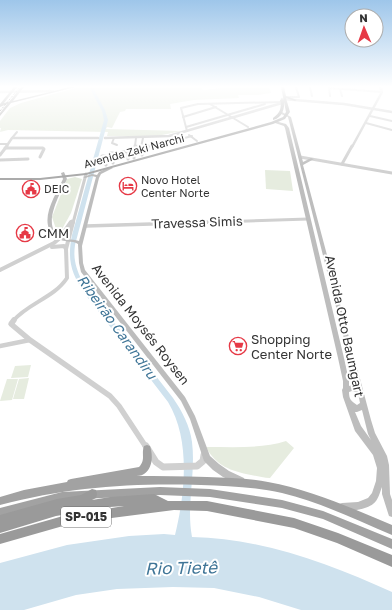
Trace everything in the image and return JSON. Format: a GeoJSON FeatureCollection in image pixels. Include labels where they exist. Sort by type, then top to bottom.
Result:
{"type":"FeatureCollection","features":[{"type":"Feature","properties":{"kind":"highway"},"geometry":{"type":"LineString","coordinates":[[58,487],[75,481],[141,471],[148,462],[147,449]]}},
{"type":"Feature","properties":{"kind":"highway"},"geometry":{"type":"LineString","coordinates":[[0,501],[30,492],[58,487],[127,480],[168,480],[247,484],[281,490],[338,507],[392,530]]}},
{"type":"Feature","properties":{"kind":"highway"},"geometry":{"type":"LineString","coordinates":[[0,512],[62,496],[160,491],[210,492],[282,504],[323,515],[392,544]]}},
{"type":"Feature","properties":{"kind":"highway"},"geometry":{"type":"LineString","coordinates":[[0,520],[41,508],[82,500],[92,494]]}},
{"type":"Feature","properties":{"kind":"highway"},"geometry":{"type":"LineString","coordinates":[[0,528],[56,511],[110,502],[154,499],[171,505]]}},
{"type":"Feature","properties":{"kind":"highway","name":"SP-015"},"geometry":{"type":"LineString","coordinates":[[0,539],[63,521],[171,505],[207,506],[294,523],[338,538],[392,561]]}},
{"type":"Feature","properties":{"kind":"main road","name":"Avenida Zaki Narchi"},"geometry":{"type":"LineString","coordinates":[[99,172],[106,165],[197,140],[208,140],[248,127],[272,122],[279,115]]}},
{"type":"Feature","properties":{"kind":"main road","name":"Avenida Zaki Narchi"},"geometry":{"type":"LineString","coordinates":[[0,176],[86,175],[272,122],[284,115]]}},
{"type":"Feature","properties":{"kind":"main road","name":"Avenida Otto Baumgart"},"geometry":{"type":"LineString","coordinates":[[288,115],[302,164],[363,404],[372,434],[383,456],[385,465],[386,494],[392,513]]}},
{"type":"Feature","properties":{"kind":"main road"},"geometry":{"type":"LineString","coordinates":[[272,122],[283,124]]}},
{"type":"Feature","properties":{"kind":"main road"},"geometry":{"type":"LineString","coordinates":[[272,122],[283,124]]}},
{"type":"Feature","properties":{"kind":"main road","name":"Avenida Otto Baumgart"},"geometry":{"type":"LineString","coordinates":[[283,124],[287,128],[321,271],[346,381],[345,390],[358,428],[379,460],[381,468],[380,481],[371,501],[358,506],[338,507]]}},
{"type":"Feature","properties":{"kind":"main road"},"geometry":{"type":"LineString","coordinates":[[292,152],[300,157]]}},
{"type":"Feature","properties":{"kind":"main road"},"geometry":{"type":"LineString","coordinates":[[302,164],[312,159]]}},
{"type":"Feature","properties":{"kind":"main road","name":"Avenida Zaki Narchi"},"geometry":{"type":"LineString","coordinates":[[86,175],[94,168],[99,172]]}},
{"type":"Feature","properties":{"kind":"main road","name":"Avenida Moysés Roysen"},"geometry":{"type":"LineString","coordinates":[[99,172],[86,226],[80,244],[80,263],[86,276],[183,399],[193,418],[205,453],[216,467],[226,474],[247,484]]}},
{"type":"Feature","properties":{"kind":"main road"},"geometry":{"type":"LineString","coordinates":[[298,174],[304,174]]}},
{"type":"Feature","properties":{"kind":"main road","name":"Avenida Zaki Narchi"},"geometry":{"type":"LineString","coordinates":[[0,179],[40,179],[66,175]]}},
{"type":"Feature","properties":{"kind":"main road"},"geometry":{"type":"LineString","coordinates":[[80,244],[76,241],[60,238],[51,228],[50,214],[66,175],[78,177],[86,175]]}},
{"type":"Feature","properties":{"kind":"main road"},"geometry":{"type":"LineString","coordinates":[[321,271],[330,272]]}},
{"type":"Feature","properties":{"kind":"main road"},"geometry":{"type":"LineString","coordinates":[[345,390],[352,388],[360,391]]}},
{"type":"Feature","properties":{"kind":"main road"},"geometry":{"type":"LineString","coordinates":[[349,404],[356,409],[363,404]]}},
{"type":"Feature","properties":{"kind":"street"},"geometry":{"type":"LineString","coordinates":[[186,132],[183,117],[188,115]]}},
{"type":"Feature","properties":{"kind":"street"},"geometry":{"type":"LineString","coordinates":[[186,127],[226,115]]}},
{"type":"Feature","properties":{"kind":"street"},"geometry":{"type":"LineString","coordinates":[[229,115],[248,127]]}},
{"type":"Feature","properties":{"kind":"street"},"geometry":{"type":"LineString","coordinates":[[105,138],[163,137],[186,132],[240,115]]}},
{"type":"Feature","properties":{"kind":"street"},"geometry":{"type":"LineString","coordinates":[[342,164],[370,116],[392,121]]}},
{"type":"Feature","properties":{"kind":"street"},"geometry":{"type":"LineString","coordinates":[[366,123],[392,130]]}},
{"type":"Feature","properties":{"kind":"street"},"geometry":{"type":"LineString","coordinates":[[0,155],[17,132]]}},
{"type":"Feature","properties":{"kind":"street"},"geometry":{"type":"LineString","coordinates":[[186,132],[197,140]]}},
{"type":"Feature","properties":{"kind":"street"},"geometry":{"type":"LineString","coordinates":[[136,138],[135,146],[141,146],[162,144],[192,136]]}},
{"type":"Feature","properties":{"kind":"street"},"geometry":{"type":"LineString","coordinates":[[12,138],[98,138]]}},
{"type":"Feature","properties":{"kind":"street"},"geometry":{"type":"LineString","coordinates":[[114,138],[112,143],[117,145]]}},
{"type":"Feature","properties":{"kind":"street"},"geometry":{"type":"LineString","coordinates":[[142,155],[141,146],[143,138]]}},
{"type":"Feature","properties":{"kind":"street"},"geometry":{"type":"LineString","coordinates":[[0,144],[8,144]]}},
{"type":"Feature","properties":{"kind":"street"},"geometry":{"type":"LineString","coordinates":[[5,148],[43,148],[44,150],[40,157]]}},
{"type":"Feature","properties":{"kind":"street"},"geometry":{"type":"LineString","coordinates":[[122,152],[134,151],[134,158]]}},
{"type":"Feature","properties":{"kind":"street"},"geometry":{"type":"LineString","coordinates":[[128,152],[128,159]]}},
{"type":"Feature","properties":{"kind":"street"},"geometry":{"type":"LineString","coordinates":[[110,153],[115,153],[113,163]]}},
{"type":"Feature","properties":{"kind":"street"},"geometry":{"type":"LineString","coordinates":[[102,156],[105,156],[106,165]]}},
{"type":"Feature","properties":{"kind":"street"},"geometry":{"type":"LineString","coordinates":[[300,157],[392,173]]}},
{"type":"Feature","properties":{"kind":"street"},"geometry":{"type":"LineString","coordinates":[[0,160],[28,159]]}},
{"type":"Feature","properties":{"kind":"street"},"geometry":{"type":"LineString","coordinates":[[86,175],[66,249],[67,273],[65,281],[29,307],[10,324],[30,340],[110,396],[119,406],[156,462],[163,467],[197,466],[203,461],[205,453]]}},
{"type":"Feature","properties":{"kind":"street"},"geometry":{"type":"LineString","coordinates":[[0,270],[48,248],[60,238],[74,218]]}},
{"type":"Feature","properties":{"kind":"street","name":"Travessa Simis"},"geometry":{"type":"LineString","coordinates":[[86,226],[308,219]]}},
{"type":"Feature","properties":{"kind":"street"},"geometry":{"type":"LineString","coordinates":[[48,248],[64,246],[66,249]]}},
{"type":"Feature","properties":{"kind":"street"},"geometry":{"type":"LineString","coordinates":[[0,346],[30,340]]}},
{"type":"Feature","properties":{"kind":"shaded area"},"geometry":{"type":"Polygon","coordinates":[[[4,115],[118,115],[112,128],[107,127],[106,129],[182,131],[157,136],[107,136],[108,132],[8,130],[0,132],[0,121],[4,115]]]}},
{"type":"Feature","properties":{"kind":"shaded area"},"geometry":{"type":"Polygon","coordinates":[[[265,170],[290,171],[293,191],[266,189],[265,170]]]}},
{"type":"Feature","properties":{"kind":"shaded area"},"geometry":{"type":"Polygon","coordinates":[[[75,177],[82,179],[71,213],[61,231],[56,229],[52,217],[67,179],[75,177]]]}},
{"type":"Feature","properties":{"kind":"shaded area"},"geometry":{"type":"Polygon","coordinates":[[[31,365],[28,377],[11,378],[15,366],[31,365]]]}},
{"type":"Feature","properties":{"kind":"shaded area"},"geometry":{"type":"Polygon","coordinates":[[[29,378],[24,399],[13,399],[19,379],[29,378]]]}},
{"type":"Feature","properties":{"kind":"shaded area"},"geometry":{"type":"Polygon","coordinates":[[[7,379],[18,379],[12,400],[0,401],[7,379]]]}},
{"type":"Feature","properties":{"kind":"shaded area"},"geometry":{"type":"Polygon","coordinates":[[[286,441],[294,448],[270,478],[244,473],[225,467],[214,459],[206,447],[257,446],[276,444],[286,441]]]}},
{"type":"Feature","properties":{"kind":"water"},"geometry":{"type":"Polygon","coordinates":[[[103,115],[107,115],[108,120],[75,245],[74,255],[82,281],[173,398],[185,419],[191,436],[193,454],[190,501],[190,525],[192,537],[244,542],[269,547],[320,563],[392,592],[392,610],[301,610],[259,597],[214,588],[173,587],[117,589],[76,595],[24,610],[0,610],[0,563],[67,545],[129,536],[164,534],[175,535],[179,519],[184,467],[180,433],[175,417],[168,402],[85,294],[73,273],[71,266],[70,252],[72,235],[104,120],[103,115]]]}},
{"type":"Feature","properties":{"kind":"place","name":"Novo Hotel Center Norte"},"geometry":{"type":"Point","coordinates":[128,186]}},
{"type":"Feature","properties":{"kind":"place","name":"DEIC"},"geometry":{"type":"Point","coordinates":[31,189]}},
{"type":"Feature","properties":{"kind":"place","name":"CMM"},"geometry":{"type":"Point","coordinates":[25,233]}},
{"type":"Feature","properties":{"kind":"place","name":"Shopping Center Norte"},"geometry":{"type":"Point","coordinates":[238,346]}},
{"type":"Feature","properties":{"kind":"water label","name":"Ribeirão Carandiru"},"geometry":{"type":"Point","coordinates":[117,327]}},
{"type":"Feature","properties":{"kind":"water label","name":"Rio Tietê"},"geometry":{"type":"Point","coordinates":[181,568]}}]}
